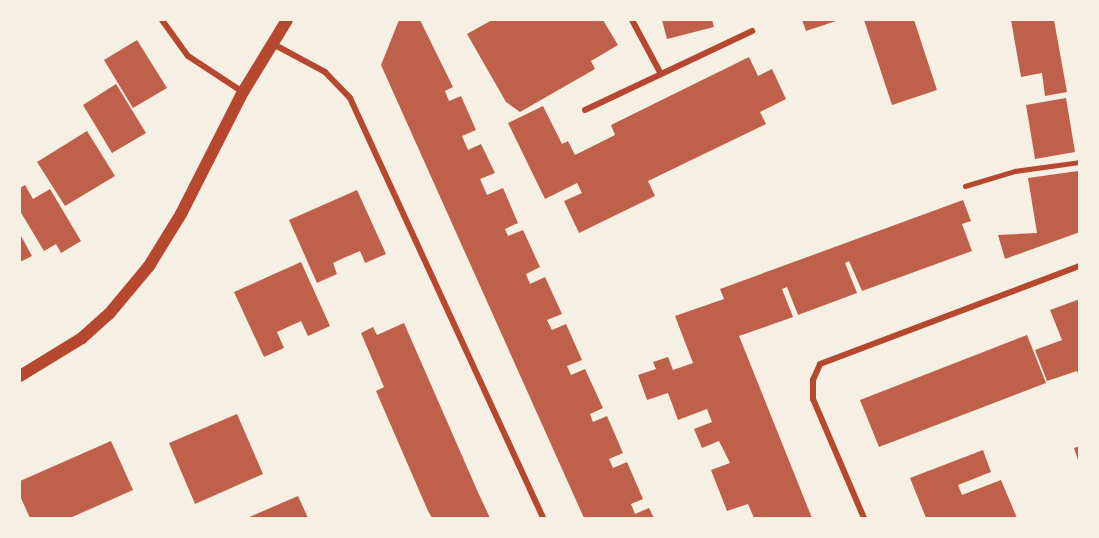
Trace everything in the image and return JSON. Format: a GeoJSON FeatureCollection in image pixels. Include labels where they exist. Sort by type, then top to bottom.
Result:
{"type":"FeatureCollection","features":[{"type":"Feature","properties":{"kind":"main road"},"geometry":{"type":"LineString","coordinates":[[20,376],[82,338],[109,314],[149,266],[181,214],[243,92],[287,20]]}},
{"type":"Feature","properties":{"kind":"street"},"geometry":{"type":"LineString","coordinates":[[162,20],[188,56],[243,92]]}},
{"type":"Feature","properties":{"kind":"street"},"geometry":{"type":"LineString","coordinates":[[632,20],[661,74]]}},
{"type":"Feature","properties":{"kind":"street"},"geometry":{"type":"LineString","coordinates":[[585,110],[752,31]]}},
{"type":"Feature","properties":{"kind":"street"},"geometry":{"type":"LineString","coordinates":[[273,44],[325,72],[350,98],[543,519]]}},
{"type":"Feature","properties":{"kind":"street"},"geometry":{"type":"LineString","coordinates":[[864,519],[813,399],[813,380],[820,364],[1080,266]]}},
{"type":"Feature","properties":{"kind":"lane"},"geometry":{"type":"LineString","coordinates":[[965,186],[1015,171],[1080,162]]}},
{"type":"Feature","properties":{"kind":"building"},"geometry":{"type":"Polygon","coordinates":[[[399,20],[420,20],[453,87],[445,91],[449,101],[461,96],[476,130],[462,136],[468,150],[481,144],[495,173],[480,179],[487,195],[503,188],[518,223],[505,229],[508,236],[523,230],[540,267],[526,274],[530,284],[545,277],[562,314],[547,320],[552,330],[566,324],[582,360],[567,366],[571,375],[585,369],[603,408],[590,414],[593,422],[607,416],[623,453],[609,459],[613,468],[627,462],[643,499],[631,504],[635,514],[649,508],[654,518],[584,518],[381,65],[399,20]]]}},
{"type":"Feature","properties":{"kind":"building"},"geometry":{"type":"Polygon","coordinates":[[[492,20],[603,20],[618,45],[591,61],[595,69],[520,112],[506,102],[467,34],[492,20]]]}},
{"type":"Feature","properties":{"kind":"building"},"geometry":{"type":"Polygon","coordinates":[[[662,20],[712,20],[714,27],[667,39],[662,20]]]}},
{"type":"Feature","properties":{"kind":"building"},"geometry":{"type":"Polygon","coordinates":[[[802,20],[839,20],[806,31],[802,20]]]}},
{"type":"Feature","properties":{"kind":"building"},"geometry":{"type":"Polygon","coordinates":[[[864,20],[914,20],[937,90],[892,105],[864,20]]]}},
{"type":"Feature","properties":{"kind":"building"},"geometry":{"type":"Polygon","coordinates":[[[1011,20],[1054,20],[1067,92],[1045,96],[1042,73],[1021,77],[1011,20]]]}},
{"type":"Feature","properties":{"kind":"building"},"geometry":{"type":"Polygon","coordinates":[[[137,40],[167,88],[133,108],[104,60],[137,40]]]}},
{"type":"Feature","properties":{"kind":"building"},"geometry":{"type":"Polygon","coordinates":[[[749,57],[758,76],[772,69],[786,99],[760,112],[766,124],[648,181],[655,196],[579,233],[564,201],[582,193],[577,183],[545,199],[508,123],[543,106],[562,144],[568,141],[575,155],[615,135],[611,125],[749,57]]]}},
{"type":"Feature","properties":{"kind":"building"},"geometry":{"type":"Polygon","coordinates":[[[116,84],[146,133],[112,153],[83,105],[116,84]]]}},
{"type":"Feature","properties":{"kind":"building"},"geometry":{"type":"Polygon","coordinates":[[[1066,98],[1075,152],[1035,159],[1026,105],[1066,98]]]}},
{"type":"Feature","properties":{"kind":"building"},"geometry":{"type":"Polygon","coordinates":[[[87,131],[115,176],[65,206],[37,162],[87,131]]]}},
{"type":"Feature","properties":{"kind":"building"},"geometry":{"type":"Polygon","coordinates":[[[1078,171],[1080,232],[1005,259],[998,235],[1037,233],[1028,178],[1078,171]]]}},
{"type":"Feature","properties":{"kind":"building"},"geometry":{"type":"Polygon","coordinates":[[[25,185],[33,199],[50,189],[81,241],[61,253],[56,244],[44,251],[20,211],[20,188],[25,185]]]}},
{"type":"Feature","properties":{"kind":"building"},"geometry":{"type":"Polygon","coordinates":[[[357,190],[386,254],[365,263],[360,251],[333,263],[337,274],[317,283],[289,220],[357,190]]]}},
{"type":"Feature","properties":{"kind":"building"},"geometry":{"type":"Polygon","coordinates":[[[963,200],[971,221],[962,224],[972,251],[862,291],[849,261],[845,263],[857,293],[798,315],[787,287],[782,289],[793,317],[739,336],[812,518],[754,518],[748,504],[727,511],[711,470],[730,463],[719,441],[702,448],[694,429],[712,422],[707,409],[678,420],[668,393],[647,400],[638,375],[656,369],[653,362],[668,357],[673,370],[693,363],[675,316],[724,299],[720,289],[963,200]]]}},
{"type":"Feature","properties":{"kind":"building"},"geometry":{"type":"Polygon","coordinates":[[[20,234],[32,256],[20,262],[20,234]]]}},
{"type":"Feature","properties":{"kind":"building"},"geometry":{"type":"Polygon","coordinates":[[[301,262],[330,326],[308,336],[301,321],[277,332],[284,348],[264,357],[234,292],[301,262]]]}},
{"type":"Feature","properties":{"kind":"building"},"geometry":{"type":"Polygon","coordinates":[[[1080,299],[1080,378],[1077,371],[1047,381],[1035,350],[1062,340],[1050,310],[1080,299]]]}},
{"type":"Feature","properties":{"kind":"building"},"geometry":{"type":"Polygon","coordinates":[[[404,323],[490,518],[432,518],[428,511],[376,391],[384,387],[361,333],[373,327],[377,335],[404,323]]]}},
{"type":"Feature","properties":{"kind":"building"},"geometry":{"type":"Polygon","coordinates":[[[1027,335],[1046,383],[879,447],[860,400],[1027,335]]]}},
{"type":"Feature","properties":{"kind":"building"},"geometry":{"type":"Polygon","coordinates":[[[237,414],[263,474],[195,504],[169,443],[237,414]]]}},
{"type":"Feature","properties":{"kind":"building"},"geometry":{"type":"Polygon","coordinates":[[[111,441],[133,490],[70,518],[30,518],[20,496],[20,481],[111,441]]]}},
{"type":"Feature","properties":{"kind":"building"},"geometry":{"type":"Polygon","coordinates":[[[1080,446],[1080,463],[1079,463],[1074,448],[1080,446]]]}},
{"type":"Feature","properties":{"kind":"building"},"geometry":{"type":"Polygon","coordinates":[[[983,450],[991,472],[958,485],[962,495],[1001,480],[1017,518],[926,518],[910,478],[983,450]]]}},
{"type":"Feature","properties":{"kind":"building"},"geometry":{"type":"Polygon","coordinates":[[[298,496],[308,518],[247,518],[298,496]]]}}]}
